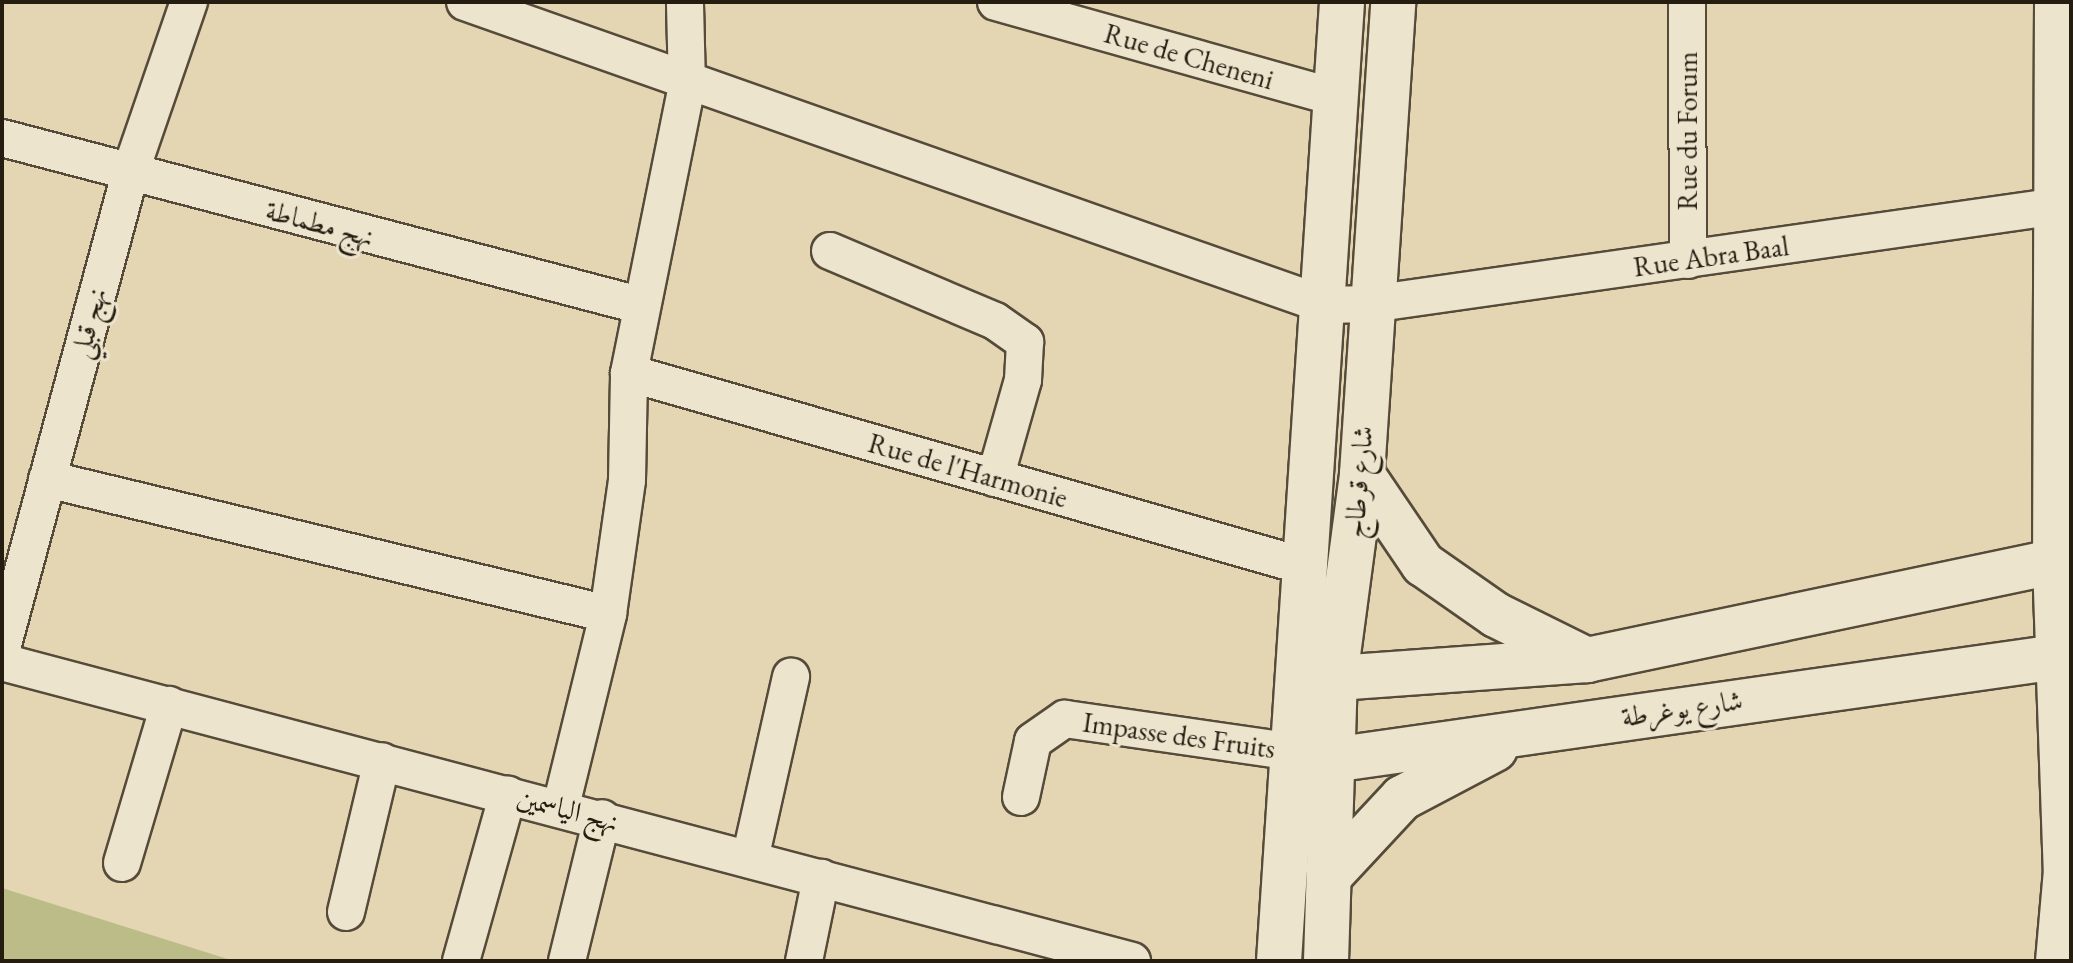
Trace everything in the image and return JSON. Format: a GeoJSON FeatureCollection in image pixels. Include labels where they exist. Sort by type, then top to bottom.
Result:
{"type":"FeatureCollection","features":[{"type":"Feature","properties":{"kind":"street","name":"نهج قبلي"},"geometry":{"type":"LineString","coordinates":[[2,648],[130,173],[189,2]]}},
{"type":"Feature","properties":{"kind":"street"},"geometry":{"type":"LineString","coordinates":[[465,2],[687,86],[1325,305]]}},
{"type":"Feature","properties":{"kind":"street"},"geometry":{"type":"LineString","coordinates":[[561,806],[608,614],[627,480],[629,373],[639,305],[687,86],[685,2]]}},
{"type":"Feature","properties":{"kind":"street","name":"Rue de Cheneni"},"geometry":{"type":"LineString","coordinates":[[996,2],[1337,98]]}},
{"type":"Feature","properties":{"kind":"street","name":"شارع قرطاج"},"geometry":{"type":"LineString","coordinates":[[1317,679],[1307,567],[1342,2]]}},
{"type":"Feature","properties":{"kind":"street","name":"شارع قرطاج"},"geometry":{"type":"LineString","coordinates":[[1279,961],[1317,679],[1362,474],[1393,2]]}},
{"type":"Feature","properties":{"kind":"street","name":"Rue du Forum"},"geometry":{"type":"LineString","coordinates":[[1687,2],[1688,260]]}},
{"type":"Feature","properties":{"kind":"street"},"geometry":{"type":"LineString","coordinates":[[2053,2],[2051,207],[2066,869],[2054,961]]}},
{"type":"Feature","properties":{"kind":"street","name":"نهج مطماطة"},"geometry":{"type":"LineString","coordinates":[[2,138],[639,305]]}},
{"type":"Feature","properties":{"kind":"street","name":"Rue Abra Baal"},"geometry":{"type":"LineString","coordinates":[[1325,305],[1371,304],[2051,207]]}},
{"type":"Feature","properties":{"kind":"street"},"geometry":{"type":"LineString","coordinates":[[830,251],[995,321],[1025,342],[1023,380],[995,478]]}},
{"type":"Feature","properties":{"kind":"street","name":"Rue de l'Harmonie"},"geometry":{"type":"LineString","coordinates":[[629,373],[1307,567]]}},
{"type":"Feature","properties":{"kind":"street"},"geometry":{"type":"LineString","coordinates":[[1362,474],[1423,564],[1496,615],[1587,660]]}},
{"type":"Feature","properties":{"kind":"street"},"geometry":{"type":"LineString","coordinates":[[47,479],[608,614]]}},
{"type":"Feature","properties":{"kind":"street"},"geometry":{"type":"LineString","coordinates":[[1317,679],[1587,660],[2061,560]]}},
{"type":"Feature","properties":{"kind":"street","name":"شارع يوغرطة"},"geometry":{"type":"LineString","coordinates":[[1307,759],[2062,656]]}},
{"type":"Feature","properties":{"kind":"street","name":"نهج الياسمين"},"geometry":{"type":"LineString","coordinates":[[2,662],[561,806],[821,878],[1049,951],[1132,961]]}},
{"type":"Feature","properties":{"kind":"street"},"geometry":{"type":"LineString","coordinates":[[750,859],[791,677]]}},
{"type":"Feature","properties":{"kind":"street"},"geometry":{"type":"LineString","coordinates":[[122,863],[169,705]]}},
{"type":"Feature","properties":{"kind":"street","name":"Impasse des Fruits"},"geometry":{"type":"LineString","coordinates":[[1021,797],[1033,741],[1065,719],[1307,759]]}},
{"type":"Feature","properties":{"kind":"street"},"geometry":{"type":"LineString","coordinates":[[1334,871],[1402,798],[1548,726]]}},
{"type":"Feature","properties":{"kind":"street","name":"شارع قرطاج"},"geometry":{"type":"LineString","coordinates":[[1307,759],[1334,871],[1326,961]]}},
{"type":"Feature","properties":{"kind":"street"},"geometry":{"type":"LineString","coordinates":[[346,912],[382,761]]}},
{"type":"Feature","properties":{"kind":"street"},"geometry":{"type":"LineString","coordinates":[[461,961],[508,794]]}},
{"type":"Feature","properties":{"kind":"street"},"geometry":{"type":"LineString","coordinates":[[567,961],[602,818]]}},
{"type":"Feature","properties":{"kind":"street"},"geometry":{"type":"LineString","coordinates":[[804,961],[821,878]]}},
{"type":"Feature","properties":{"kind":"green space"},"geometry":{"type":"Polygon","coordinates":[[[2,888],[234,961],[2,961],[2,888]]]}}]}
